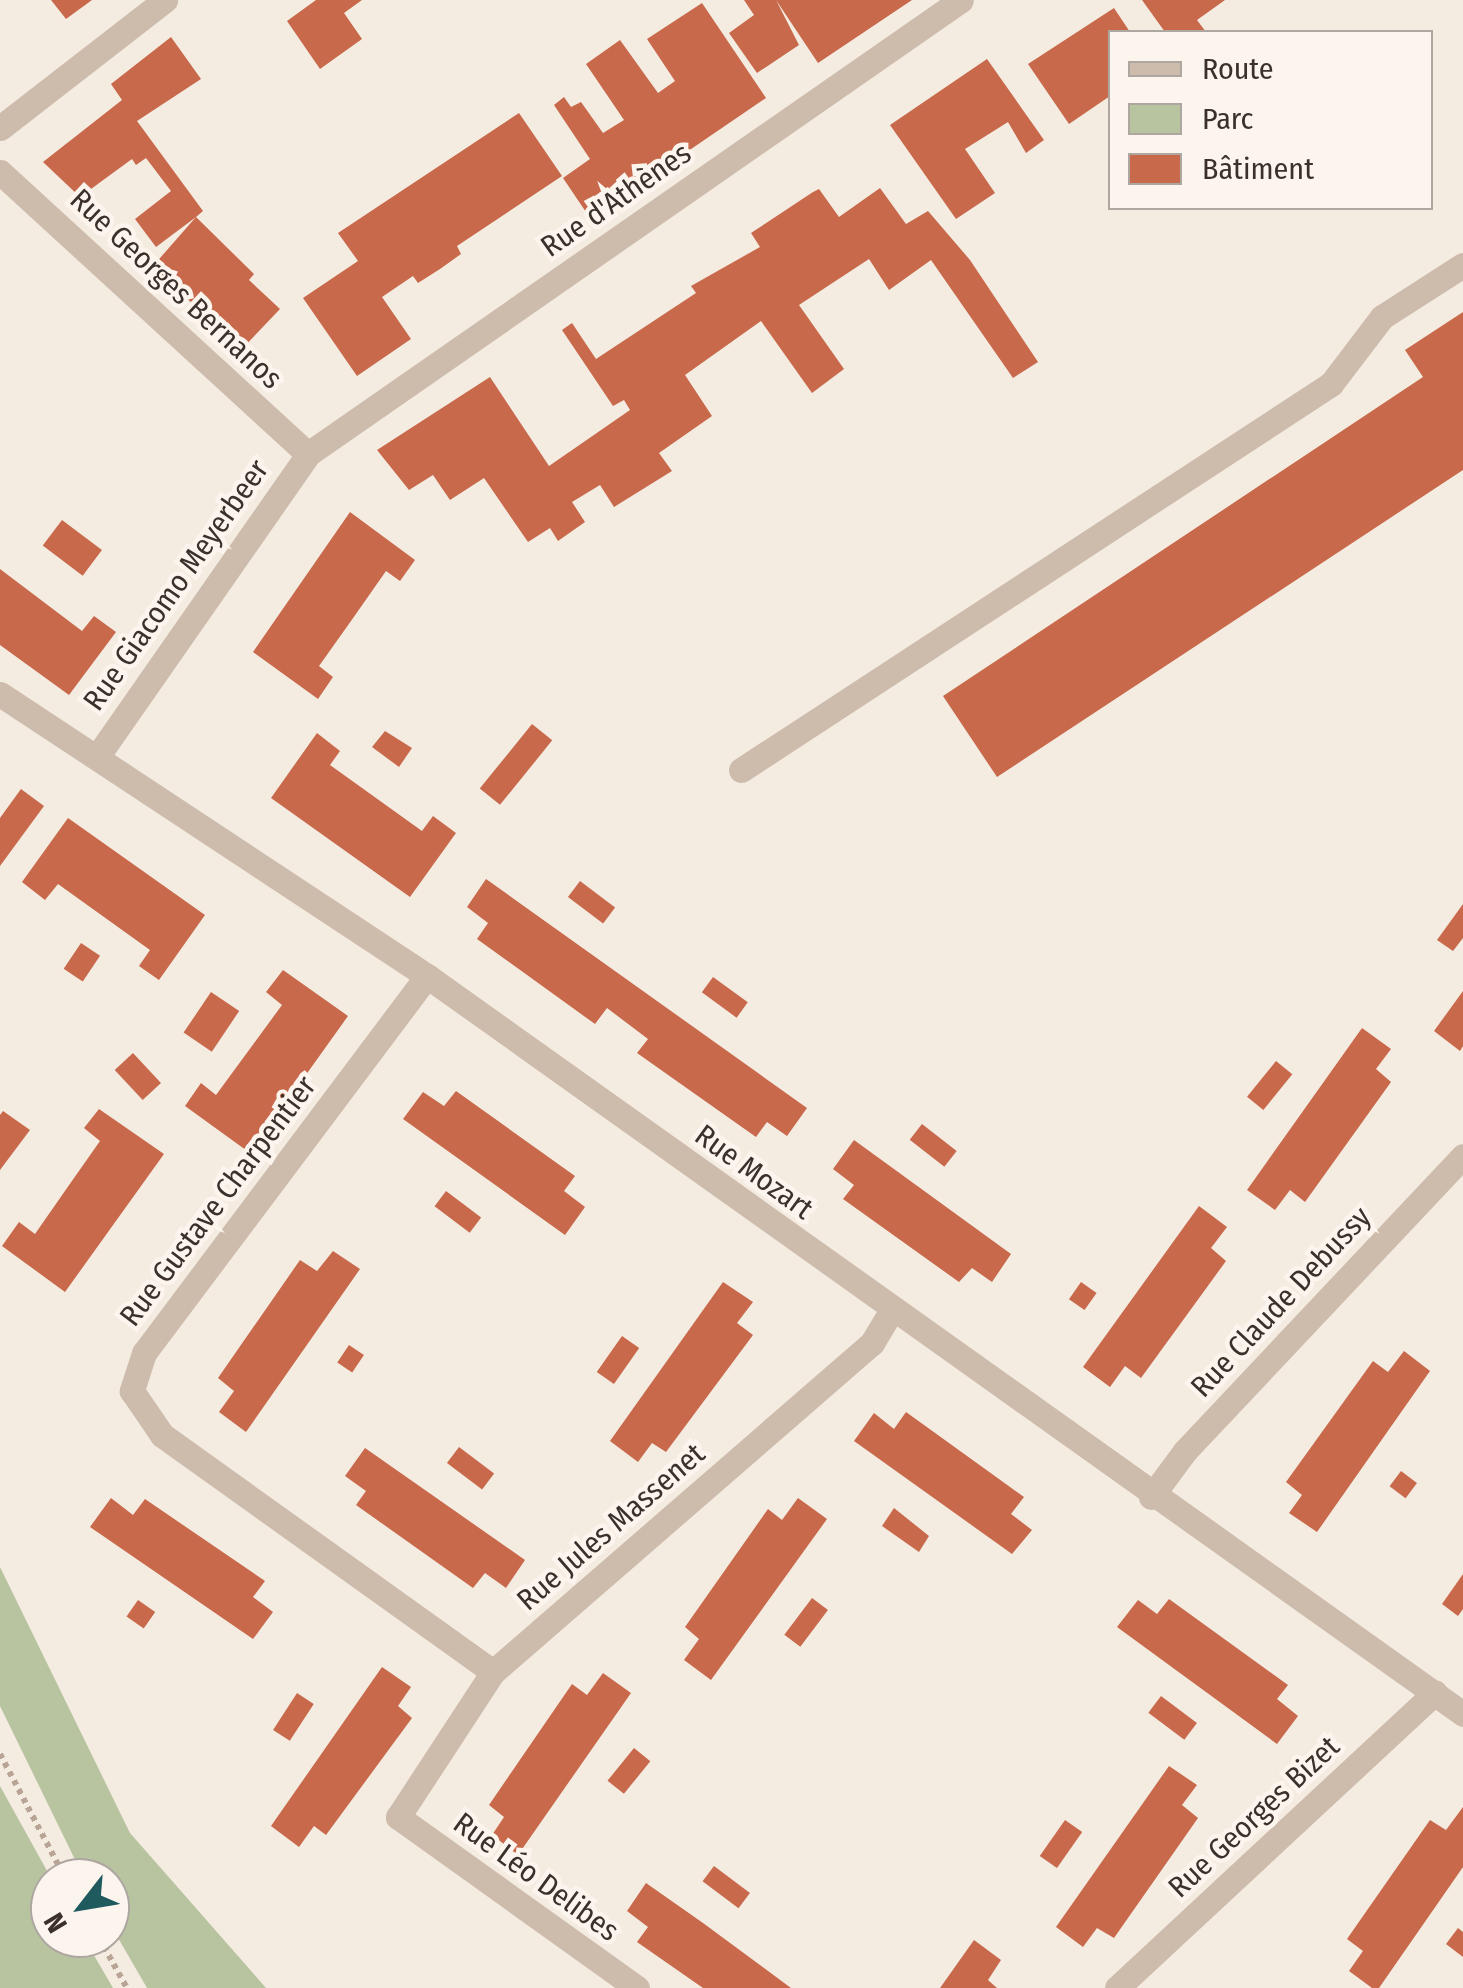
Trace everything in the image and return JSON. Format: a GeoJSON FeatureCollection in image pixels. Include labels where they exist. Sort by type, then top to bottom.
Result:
{"type":"FeatureCollection","features":[{"type":"Feature","properties":{"kind":"street"},"geometry":{"type":"LineString","coordinates":[[0,128],[165,0]]}},
{"type":"Feature","properties":{"kind":"street","name":"Rue d'Athènes"},"geometry":{"type":"LineString","coordinates":[[308,454],[961,0]]}},
{"type":"Feature","properties":{"kind":"street","name":"Rue Georges Bernanos"},"geometry":{"type":"LineString","coordinates":[[0,172],[308,454]]}},
{"type":"Feature","properties":{"kind":"street"},"geometry":{"type":"LineString","coordinates":[[741,770],[1332,384],[1382,318],[1463,264]]}},
{"type":"Feature","properties":{"kind":"street","name":"Rue Giacomo Meyerbeer"},"geometry":{"type":"LineString","coordinates":[[99,754],[308,454]]}},
{"type":"Feature","properties":{"kind":"street","name":"Rue Mozart"},"geometry":{"type":"LineString","coordinates":[[0,694],[99,754],[427,976],[1151,1498],[1463,1714]]}},
{"type":"Feature","properties":{"kind":"street","name":"Rue Gustave Charpentier"},"geometry":{"type":"LineString","coordinates":[[427,976],[144,1353],[132,1391],[162,1435],[494,1672]]}},
{"type":"Feature","properties":{"kind":"street","name":"Rue Claude Debussy"},"geometry":{"type":"LineString","coordinates":[[1151,1498],[1184,1451],[1463,1156]]}},
{"type":"Feature","properties":{"kind":"street","name":"Rue Jules Massenet"},"geometry":{"type":"LineString","coordinates":[[398,1817],[494,1672],[872,1343],[892,1310]]}},
{"type":"Feature","properties":{"kind":"street","name":"Rue Georges Bizet"},"geometry":{"type":"LineString","coordinates":[[1117,1988],[1435,1693]]}},
{"type":"Feature","properties":{"kind":"street","name":"Rue Léo Delibes"},"geometry":{"type":"LineString","coordinates":[[398,1817],[637,1988]]}},
{"type":"Feature","properties":{"kind":"path"},"geometry":{"type":"LineString","coordinates":[[0,1754],[55,1858]]}},
{"type":"Feature","properties":{"kind":"path"},"geometry":{"type":"LineString","coordinates":[[110,1958],[127,1988]]}},
{"type":"Feature","properties":{"kind":"green space"},"geometry":{"type":"Polygon","coordinates":[[[0,1567],[130,1833],[266,1988],[147,1988],[130,1958],[130,1858],[74,1858],[0,1706],[0,1567]]]}},
{"type":"Feature","properties":{"kind":"green space"},"geometry":{"type":"Polygon","coordinates":[[[0,1786],[40,1858],[30,1858],[30,1958],[96,1958],[113,1988],[0,1988],[0,1786]]]}},
{"type":"Feature","properties":{"kind":"building"},"geometry":{"type":"Polygon","coordinates":[[[51,0],[92,0],[66,19],[51,0]]]}},
{"type":"Feature","properties":{"kind":"building"},"geometry":{"type":"Polygon","coordinates":[[[316,0],[362,0],[344,13],[362,39],[320,69],[287,21],[316,0]]]}},
{"type":"Feature","properties":{"kind":"building"},"geometry":{"type":"Polygon","coordinates":[[[744,0],[776,0],[799,45],[757,73],[729,33],[754,15],[744,0]]]}},
{"type":"Feature","properties":{"kind":"building"},"geometry":{"type":"Polygon","coordinates":[[[776,0],[912,0],[818,63],[776,0]]]}},
{"type":"Feature","properties":{"kind":"building"},"geometry":{"type":"Polygon","coordinates":[[[1142,0],[1225,0],[1197,20],[1204,30],[1164,30],[1142,0]]]}},
{"type":"Feature","properties":{"kind":"building"},"geometry":{"type":"Polygon","coordinates":[[[702,3],[766,98],[590,218],[563,178],[590,159],[554,105],[564,97],[571,107],[581,102],[603,133],[624,120],[586,64],[620,40],[658,93],[675,81],[647,39],[702,3]]]}},
{"type":"Feature","properties":{"kind":"building"},"geometry":{"type":"Polygon","coordinates":[[[1114,8],[1129,30],[1108,30],[1108,97],[1069,124],[1028,64],[1114,8]]]}},
{"type":"Feature","properties":{"kind":"building"},"geometry":{"type":"Polygon","coordinates":[[[171,37],[201,79],[137,121],[203,211],[156,247],[135,219],[171,191],[146,158],[136,165],[132,159],[80,197],[43,162],[122,100],[111,84],[171,37]]]}},
{"type":"Feature","properties":{"kind":"building"},"geometry":{"type":"Polygon","coordinates":[[[987,59],[1044,140],[1026,153],[1008,122],[965,149],[995,193],[956,219],[890,125],[987,59]]]}},
{"type":"Feature","properties":{"kind":"building"},"geometry":{"type":"Polygon","coordinates":[[[519,113],[562,176],[457,246],[461,254],[440,269],[418,283],[413,276],[382,297],[411,339],[357,376],[303,298],[358,261],[338,233],[519,113]]]}},
{"type":"Feature","properties":{"kind":"building"},"geometry":{"type":"Polygon","coordinates":[[[880,188],[906,224],[928,211],[970,260],[1038,362],[1013,378],[931,260],[889,290],[869,259],[799,305],[844,369],[812,393],[761,321],[685,375],[712,416],[659,453],[672,471],[614,507],[600,485],[572,502],[585,522],[558,541],[550,528],[528,542],[484,478],[450,500],[433,475],[409,490],[377,450],[490,377],[549,466],[630,410],[624,400],[613,406],[562,330],[572,323],[596,359],[696,293],[691,286],[760,247],[751,233],[813,192],[819,189],[839,217],[880,188]]]}},
{"type":"Feature","properties":{"kind":"building"},"geometry":{"type":"Polygon","coordinates":[[[196,217],[254,274],[249,280],[280,309],[241,350],[153,266],[196,217]]]}},
{"type":"Feature","properties":{"kind":"building"},"geometry":{"type":"Polygon","coordinates":[[[1463,312],[1463,470],[997,777],[943,696],[1423,377],[1405,350],[1463,312]]]}},
{"type":"Feature","properties":{"kind":"building"},"geometry":{"type":"Polygon","coordinates":[[[350,512],[415,560],[400,581],[386,571],[319,666],[333,677],[318,699],[253,652],[350,512]]]}},
{"type":"Feature","properties":{"kind":"building"},"geometry":{"type":"Polygon","coordinates":[[[62,520],[102,550],[83,576],[43,546],[62,520]]]}},
{"type":"Feature","properties":{"kind":"building"},"geometry":{"type":"Polygon","coordinates":[[[0,569],[82,631],[94,616],[116,632],[69,695],[0,645],[0,569]]]}},
{"type":"Feature","properties":{"kind":"building"},"geometry":{"type":"Polygon","coordinates":[[[532,724],[552,740],[500,805],[480,789],[532,724]]]}},
{"type":"Feature","properties":{"kind":"building"},"geometry":{"type":"Polygon","coordinates":[[[385,731],[412,748],[399,767],[372,747],[385,731]]]}},
{"type":"Feature","properties":{"kind":"building"},"geometry":{"type":"Polygon","coordinates":[[[317,733],[340,751],[330,765],[422,831],[433,816],[456,833],[410,897],[271,798],[317,733]]]}},
{"type":"Feature","properties":{"kind":"building"},"geometry":{"type":"Polygon","coordinates":[[[21,789],[44,806],[0,866],[0,818],[21,789]]]}},
{"type":"Feature","properties":{"kind":"building"},"geometry":{"type":"Polygon","coordinates":[[[68,818],[205,915],[159,980],[139,966],[150,950],[58,884],[45,900],[22,882],[68,818]]]}},
{"type":"Feature","properties":{"kind":"building"},"geometry":{"type":"Polygon","coordinates":[[[486,879],[807,1108],[787,1136],[767,1122],[756,1137],[637,1053],[648,1039],[607,1008],[595,1024],[477,939],[488,923],[467,907],[486,879]]]}},
{"type":"Feature","properties":{"kind":"building"},"geometry":{"type":"Polygon","coordinates":[[[580,881],[615,907],[603,923],[568,897],[580,881]]]}},
{"type":"Feature","properties":{"kind":"building"},"geometry":{"type":"Polygon","coordinates":[[[1463,904],[1463,938],[1453,951],[1437,940],[1463,904]]]}},
{"type":"Feature","properties":{"kind":"building"},"geometry":{"type":"Polygon","coordinates":[[[81,943],[100,956],[83,982],[64,969],[81,943]]]}},
{"type":"Feature","properties":{"kind":"building"},"geometry":{"type":"Polygon","coordinates":[[[283,970],[348,1016],[250,1153],[185,1106],[201,1083],[216,1095],[282,1005],[266,992],[283,970]]]}},
{"type":"Feature","properties":{"kind":"building"},"geometry":{"type":"Polygon","coordinates":[[[713,977],[748,1002],[737,1018],[702,992],[713,977]]]}},
{"type":"Feature","properties":{"kind":"building"},"geometry":{"type":"Polygon","coordinates":[[[1463,991],[1463,1046],[1460,1051],[1434,1031],[1463,991]]]}},
{"type":"Feature","properties":{"kind":"building"},"geometry":{"type":"Polygon","coordinates":[[[211,992],[239,1011],[212,1052],[184,1033],[211,992]]]}},
{"type":"Feature","properties":{"kind":"building"},"geometry":{"type":"Polygon","coordinates":[[[1362,1028],[1391,1049],[1376,1069],[1391,1082],[1305,1202],[1290,1190],[1275,1210],[1247,1190],[1362,1028]]]}},
{"type":"Feature","properties":{"kind":"building"},"geometry":{"type":"Polygon","coordinates":[[[133,1053],[161,1083],[143,1100],[115,1070],[133,1053]]]}},
{"type":"Feature","properties":{"kind":"building"},"geometry":{"type":"Polygon","coordinates":[[[1276,1061],[1292,1074],[1263,1110],[1247,1097],[1276,1061]]]}},
{"type":"Feature","properties":{"kind":"building"},"geometry":{"type":"Polygon","coordinates":[[[456,1091],[575,1176],[564,1191],[585,1207],[565,1235],[403,1119],[423,1092],[444,1106],[456,1091]]]}},
{"type":"Feature","properties":{"kind":"building"},"geometry":{"type":"Polygon","coordinates":[[[99,1109],[164,1154],[65,1292],[2,1246],[19,1222],[35,1234],[100,1141],[84,1128],[99,1109]]]}},
{"type":"Feature","properties":{"kind":"building"},"geometry":{"type":"Polygon","coordinates":[[[3,1111],[30,1130],[0,1170],[0,1115],[3,1111]]]}},
{"type":"Feature","properties":{"kind":"building"},"geometry":{"type":"Polygon","coordinates":[[[922,1124],[957,1151],[944,1167],[910,1140],[922,1124]]]}},
{"type":"Feature","properties":{"kind":"building"},"geometry":{"type":"Polygon","coordinates":[[[854,1140],[1011,1254],[992,1282],[972,1268],[959,1282],[843,1199],[854,1185],[833,1169],[854,1140]]]}},
{"type":"Feature","properties":{"kind":"building"},"geometry":{"type":"Polygon","coordinates":[[[446,1191],[481,1217],[470,1233],[435,1206],[446,1191]]]}},
{"type":"Feature","properties":{"kind":"building"},"geometry":{"type":"Polygon","coordinates":[[[1199,1206],[1227,1227],[1211,1248],[1226,1261],[1141,1378],[1125,1366],[1110,1387],[1083,1367],[1199,1206]]]}},
{"type":"Feature","properties":{"kind":"building"},"geometry":{"type":"Polygon","coordinates":[[[333,1251],[360,1269],[246,1432],[219,1412],[234,1391],[218,1378],[300,1260],[317,1271],[333,1251]]]}},
{"type":"Feature","properties":{"kind":"building"},"geometry":{"type":"Polygon","coordinates":[[[723,1282],[753,1302],[737,1323],[753,1335],[666,1452],[652,1443],[638,1462],[610,1441],[723,1282]]]}},
{"type":"Feature","properties":{"kind":"building"},"geometry":{"type":"Polygon","coordinates":[[[1081,1282],[1097,1293],[1085,1310],[1069,1299],[1081,1282]]]}},
{"type":"Feature","properties":{"kind":"building"},"geometry":{"type":"Polygon","coordinates":[[[622,1336],[639,1348],[614,1384],[597,1372],[622,1336]]]}},
{"type":"Feature","properties":{"kind":"building"},"geometry":{"type":"Polygon","coordinates":[[[349,1345],[364,1355],[352,1372],[337,1362],[349,1345]]]}},
{"type":"Feature","properties":{"kind":"building"},"geometry":{"type":"Polygon","coordinates":[[[1404,1351],[1430,1371],[1317,1532],[1289,1513],[1302,1495],[1286,1482],[1373,1361],[1388,1372],[1404,1351]]]}},
{"type":"Feature","properties":{"kind":"building"},"geometry":{"type":"Polygon","coordinates":[[[906,1412],[1024,1497],[1011,1514],[1032,1530],[1012,1554],[854,1441],[874,1413],[894,1429],[906,1412]]]}},
{"type":"Feature","properties":{"kind":"building"},"geometry":{"type":"Polygon","coordinates":[[[459,1447],[494,1473],[482,1489],[447,1463],[459,1447]]]}},
{"type":"Feature","properties":{"kind":"building"},"geometry":{"type":"Polygon","coordinates":[[[365,1448],[525,1560],[506,1588],[485,1573],[473,1588],[356,1505],[366,1491],[345,1476],[365,1448]]]}},
{"type":"Feature","properties":{"kind":"building"},"geometry":{"type":"Polygon","coordinates":[[[1401,1471],[1417,1483],[1406,1498],[1390,1486],[1401,1471]]]}},
{"type":"Feature","properties":{"kind":"building"},"geometry":{"type":"Polygon","coordinates":[[[111,1498],[133,1515],[145,1499],[265,1581],[253,1597],[273,1612],[253,1639],[90,1527],[111,1498]]]}},
{"type":"Feature","properties":{"kind":"building"},"geometry":{"type":"Polygon","coordinates":[[[798,1498],[827,1519],[711,1680],[684,1660],[699,1639],[685,1627],[768,1509],[782,1520],[798,1498]]]}},
{"type":"Feature","properties":{"kind":"building"},"geometry":{"type":"Polygon","coordinates":[[[894,1508],[929,1536],[919,1552],[882,1526],[894,1508]]]}},
{"type":"Feature","properties":{"kind":"building"},"geometry":{"type":"Polygon","coordinates":[[[1463,1574],[1463,1609],[1458,1616],[1442,1604],[1463,1574]]]}},
{"type":"Feature","properties":{"kind":"building"},"geometry":{"type":"Polygon","coordinates":[[[812,1598],[828,1610],[800,1647],[784,1635],[812,1598]]]}},
{"type":"Feature","properties":{"kind":"building"},"geometry":{"type":"Polygon","coordinates":[[[1169,1599],[1288,1685],[1277,1699],[1298,1716],[1277,1744],[1117,1627],[1138,1600],[1157,1614],[1169,1599]]]}},
{"type":"Feature","properties":{"kind":"building"},"geometry":{"type":"Polygon","coordinates":[[[138,1600],[155,1612],[144,1628],[127,1616],[138,1600]]]}},
{"type":"Feature","properties":{"kind":"building"},"geometry":{"type":"Polygon","coordinates":[[[382,1667],[411,1687],[398,1706],[412,1718],[326,1835],[314,1826],[299,1847],[271,1826],[382,1667]]]}},
{"type":"Feature","properties":{"kind":"building"},"geometry":{"type":"Polygon","coordinates":[[[603,1673],[631,1693],[518,1855],[492,1835],[504,1817],[489,1805],[572,1684],[587,1695],[603,1673]]]}},
{"type":"Feature","properties":{"kind":"building"},"geometry":{"type":"Polygon","coordinates":[[[297,1693],[314,1704],[290,1741],[273,1730],[297,1693]]]}},
{"type":"Feature","properties":{"kind":"building"},"geometry":{"type":"Polygon","coordinates":[[[1161,1696],[1197,1723],[1184,1740],[1148,1713],[1161,1696]]]}},
{"type":"Feature","properties":{"kind":"building"},"geometry":{"type":"Polygon","coordinates":[[[634,1748],[650,1761],[624,1794],[608,1781],[634,1748]]]}},
{"type":"Feature","properties":{"kind":"building"},"geometry":{"type":"Polygon","coordinates":[[[1169,1766],[1197,1785],[1182,1805],[1198,1818],[1114,1938],[1097,1928],[1083,1947],[1056,1927],[1169,1766]]]}},
{"type":"Feature","properties":{"kind":"building"},"geometry":{"type":"Polygon","coordinates":[[[1463,1807],[1463,1867],[1379,1988],[1372,1988],[1349,1971],[1363,1951],[1347,1939],[1430,1820],[1446,1830],[1463,1807]]]}},
{"type":"Feature","properties":{"kind":"building"},"geometry":{"type":"Polygon","coordinates":[[[1065,1820],[1082,1832],[1057,1868],[1040,1856],[1065,1820]]]}},
{"type":"Feature","properties":{"kind":"building"},"geometry":{"type":"Polygon","coordinates":[[[714,1866],[750,1893],[739,1908],[703,1881],[714,1866]]]}},
{"type":"Feature","properties":{"kind":"building"},"geometry":{"type":"Polygon","coordinates":[[[646,1883],[791,1988],[703,1988],[637,1942],[648,1927],[627,1911],[646,1883]]]}},
{"type":"Feature","properties":{"kind":"building"},"geometry":{"type":"Polygon","coordinates":[[[1458,1928],[1463,1932],[1463,1957],[1446,1944],[1458,1928]]]}},
{"type":"Feature","properties":{"kind":"building"},"geometry":{"type":"Polygon","coordinates":[[[974,1940],[1001,1960],[988,1980],[997,1988],[940,1988],[974,1940]]]}}]}
